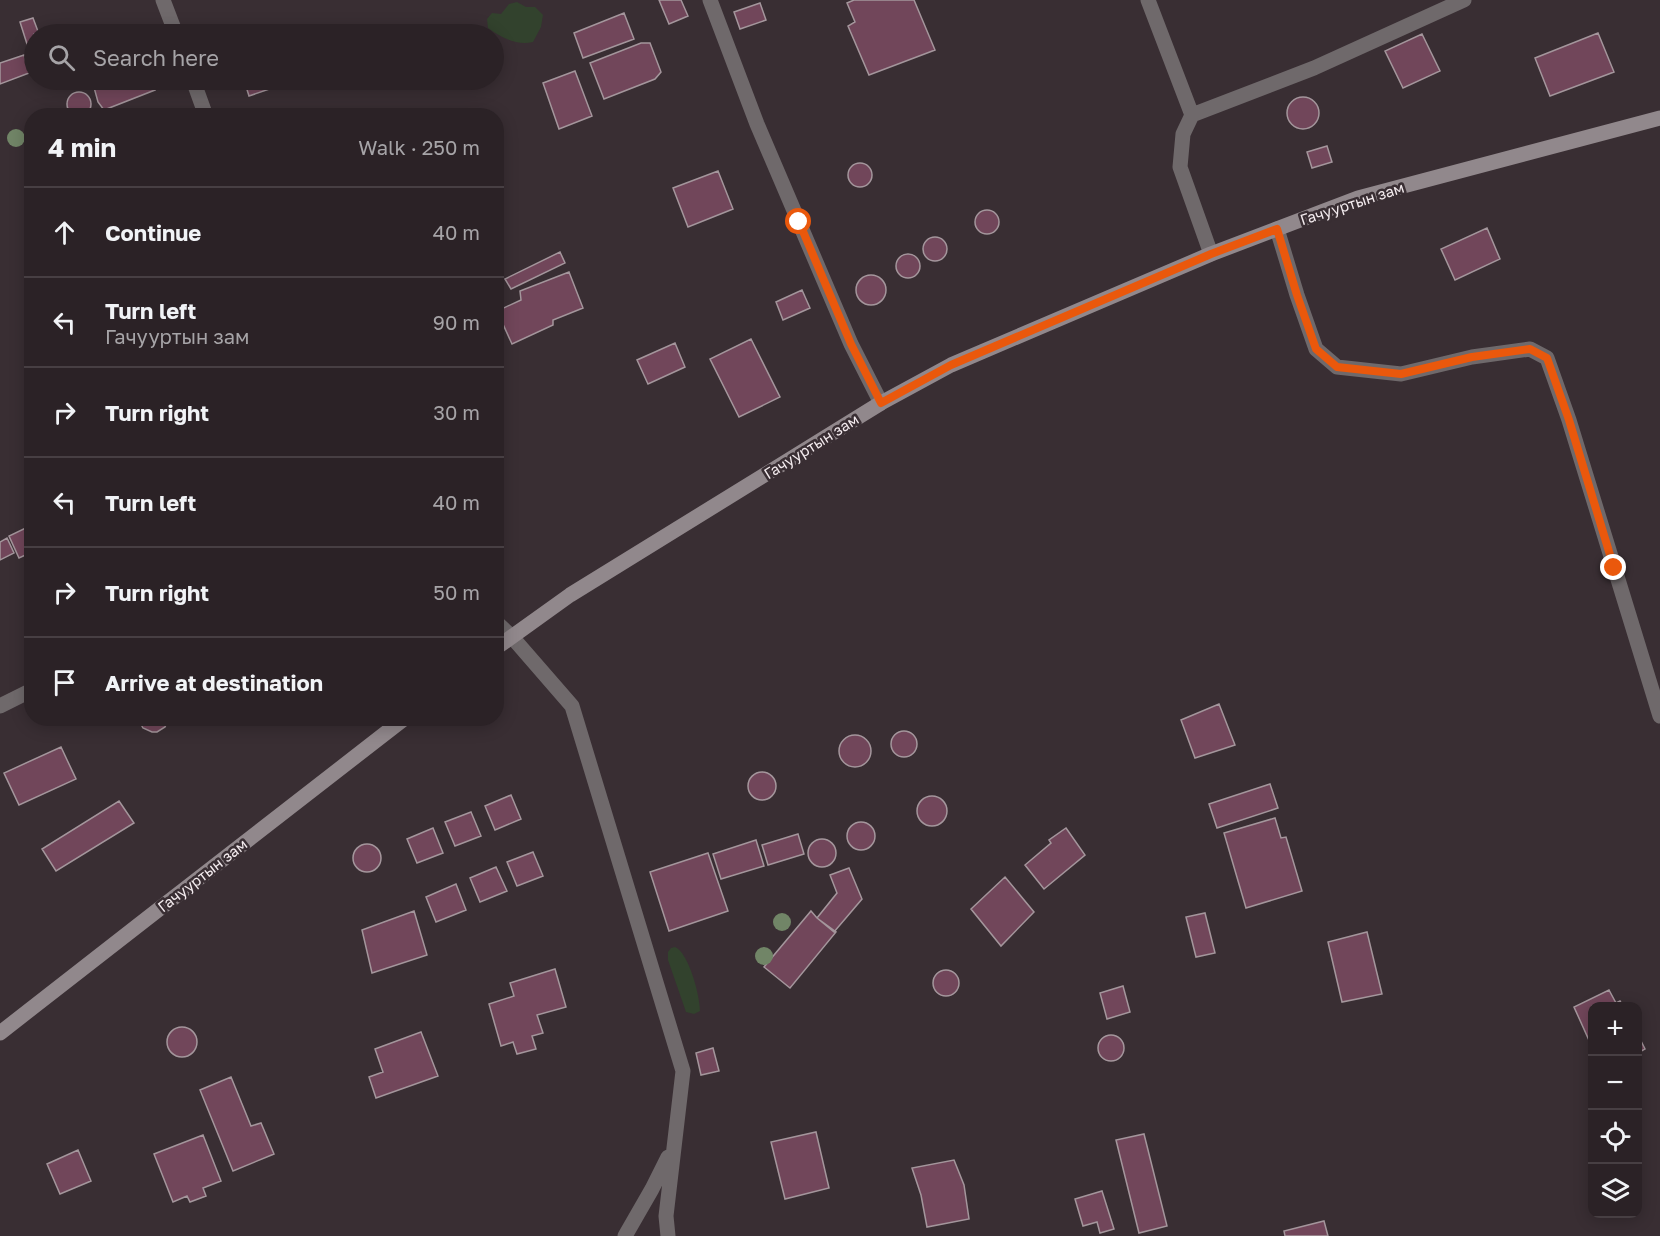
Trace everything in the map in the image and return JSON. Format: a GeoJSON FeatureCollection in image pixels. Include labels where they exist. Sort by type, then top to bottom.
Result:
{"type":"FeatureCollection","features":[{"type":"Feature","properties":{"kind":"main road","name":"Гачууртын зам"},"geometry":{"type":"LineString","coordinates":[[504,642],[570,595],[881,403],[951,365],[1211,254],[1359,198],[1660,118]]}},
{"type":"Feature","properties":{"kind":"main road","name":"Гачууртын зам"},"geometry":{"type":"LineString","coordinates":[[0,1033],[395,726]]}},
{"type":"Feature","properties":{"kind":"street"},"geometry":{"type":"LineString","coordinates":[[163,0],[172,24]]}},
{"type":"Feature","properties":{"kind":"street"},"geometry":{"type":"LineString","coordinates":[[710,0],[761,135],[851,344],[881,403]]}},
{"type":"Feature","properties":{"kind":"street"},"geometry":{"type":"LineString","coordinates":[[1148,0],[1192,115]]}},
{"type":"Feature","properties":{"kind":"street"},"geometry":{"type":"LineString","coordinates":[[1211,254],[1180,167],[1183,134],[1192,115],[1314,68],[1464,0]]}},
{"type":"Feature","properties":{"kind":"street"},"geometry":{"type":"LineString","coordinates":[[197,90],[203,108]]}},
{"type":"Feature","properties":{"kind":"street"},"geometry":{"type":"LineString","coordinates":[[1277,229],[1316,349],[1337,367],[1401,374],[1472,357],[1530,349],[1547,358],[1569,420],[1660,716]]}},
{"type":"Feature","properties":{"kind":"street"},"geometry":{"type":"LineString","coordinates":[[504,630],[572,706],[683,1071],[666,1216],[668,1236]]}},
{"type":"Feature","properties":{"kind":"street"},"geometry":{"type":"LineString","coordinates":[[0,706],[24,694]]}},
{"type":"Feature","properties":{"kind":"street"},"geometry":{"type":"LineString","coordinates":[[624,1236],[652,1190],[674,1147]]}},
{"type":"Feature","properties":{"kind":"green space"},"geometry":{"type":"Polygon","coordinates":[[[517,2],[526,7],[535,7],[543,15],[541,27],[533,42],[521,43],[510,40],[504,37],[504,24],[488,24],[487,19],[492,13],[501,14],[509,4],[517,2]]]}},
{"type":"Feature","properties":{"kind":"green space"},"geometry":{"type":"Polygon","coordinates":[[[675,947],[685,957],[696,986],[700,1011],[694,1014],[686,1012],[668,960],[668,952],[675,947]]]}},
{"type":"Feature","properties":{"kind":"building"},"geometry":{"type":"Polygon","coordinates":[[[659,0],[681,0],[688,16],[669,24],[659,0]]]}},
{"type":"Feature","properties":{"kind":"building"},"geometry":{"type":"Polygon","coordinates":[[[854,0],[914,0],[935,50],[869,75],[848,26],[855,22],[847,3],[854,0]]]}},
{"type":"Feature","properties":{"kind":"building"},"geometry":{"type":"Polygon","coordinates":[[[760,3],[766,20],[740,29],[734,12],[760,3]]]}},
{"type":"Feature","properties":{"kind":"building"},"geometry":{"type":"Polygon","coordinates":[[[624,13],[634,39],[583,58],[574,33],[624,13]]]}},
{"type":"Feature","properties":{"kind":"building"},"geometry":{"type":"Polygon","coordinates":[[[33,18],[35,24],[24,24],[24,35],[20,22],[33,18]]]}},
{"type":"Feature","properties":{"kind":"building"},"geometry":{"type":"Polygon","coordinates":[[[1598,33],[1614,72],[1550,96],[1535,58],[1598,33]]]}},
{"type":"Feature","properties":{"kind":"building"},"geometry":{"type":"Polygon","coordinates":[[[1422,34],[1440,71],[1403,88],[1385,51],[1422,34]]]}},
{"type":"Feature","properties":{"kind":"building"},"geometry":{"type":"Polygon","coordinates":[[[641,43],[650,43],[661,72],[655,79],[604,99],[590,63],[641,43]]]}},
{"type":"Feature","properties":{"kind":"building"},"geometry":{"type":"Polygon","coordinates":[[[24,55],[24,75],[0,84],[0,63],[24,55]]]}},
{"type":"Feature","properties":{"kind":"building"},"geometry":{"type":"Polygon","coordinates":[[[575,71],[592,116],[559,129],[543,83],[575,71]]]}},
{"type":"Feature","properties":{"kind":"building"},"geometry":{"type":"Polygon","coordinates":[[[95,90],[155,90],[109,108],[102,108],[95,90]]]}},
{"type":"Feature","properties":{"kind":"building"},"geometry":{"type":"Polygon","coordinates":[[[247,90],[267,90],[249,96],[247,90]]]}},
{"type":"Feature","properties":{"kind":"building"},"geometry":{"type":"Polygon","coordinates":[[[74,93],[84,93],[90,99],[90,108],[68,108],[68,99],[74,93]]]}},
{"type":"Feature","properties":{"kind":"building"},"geometry":{"type":"Polygon","coordinates":[[[1303,97],[1315,101],[1319,113],[1315,125],[1303,129],[1291,125],[1287,113],[1291,101],[1303,97]]]}},
{"type":"Feature","properties":{"kind":"building"},"geometry":{"type":"Polygon","coordinates":[[[1327,146],[1332,162],[1312,168],[1307,152],[1327,146]]]}},
{"type":"Feature","properties":{"kind":"building"},"geometry":{"type":"Polygon","coordinates":[[[860,163],[865,164],[871,170],[871,180],[865,186],[860,187],[855,186],[849,180],[848,175],[849,170],[855,164],[860,163]]]}},
{"type":"Feature","properties":{"kind":"building"},"geometry":{"type":"Polygon","coordinates":[[[718,171],[733,209],[688,227],[673,188],[718,171]]]}},
{"type":"Feature","properties":{"kind":"building"},"geometry":{"type":"Polygon","coordinates":[[[987,210],[996,213],[999,222],[996,231],[987,234],[978,231],[975,222],[978,213],[987,210]]]}},
{"type":"Feature","properties":{"kind":"building"},"geometry":{"type":"Polygon","coordinates":[[[1487,228],[1500,259],[1455,280],[1441,249],[1487,228]]]}},
{"type":"Feature","properties":{"kind":"building"},"geometry":{"type":"Polygon","coordinates":[[[935,237],[944,240],[947,249],[944,258],[935,261],[926,258],[923,249],[926,240],[935,237]]]}},
{"type":"Feature","properties":{"kind":"building"},"geometry":{"type":"Polygon","coordinates":[[[560,252],[565,263],[511,289],[505,279],[560,252]]]}},
{"type":"Feature","properties":{"kind":"building"},"geometry":{"type":"Polygon","coordinates":[[[908,254],[913,255],[919,261],[919,271],[913,277],[908,278],[903,277],[897,271],[896,266],[897,261],[903,255],[908,254]]]}},
{"type":"Feature","properties":{"kind":"building"},"geometry":{"type":"Polygon","coordinates":[[[569,272],[583,308],[553,320],[553,325],[512,344],[504,326],[504,308],[521,300],[520,291],[569,272]]]}},
{"type":"Feature","properties":{"kind":"building"},"geometry":{"type":"Polygon","coordinates":[[[871,275],[877,276],[885,284],[885,296],[877,304],[871,305],[865,304],[857,296],[856,290],[857,284],[865,276],[871,275]]]}},
{"type":"Feature","properties":{"kind":"building"},"geometry":{"type":"Polygon","coordinates":[[[802,290],[810,308],[783,320],[776,302],[802,290]]]}},
{"type":"Feature","properties":{"kind":"building"},"geometry":{"type":"Polygon","coordinates":[[[751,339],[780,397],[739,417],[710,359],[751,339]]]}},
{"type":"Feature","properties":{"kind":"building"},"geometry":{"type":"Polygon","coordinates":[[[675,343],[685,367],[648,384],[637,360],[675,343]]]}},
{"type":"Feature","properties":{"kind":"building"},"geometry":{"type":"Polygon","coordinates":[[[24,529],[24,556],[19,558],[9,536],[24,529]]]}},
{"type":"Feature","properties":{"kind":"building"},"geometry":{"type":"Polygon","coordinates":[[[7,538],[14,553],[0,560],[0,542],[7,538]]]}},
{"type":"Feature","properties":{"kind":"building"},"geometry":{"type":"Polygon","coordinates":[[[1219,704],[1235,745],[1195,758],[1181,720],[1219,704]]]}},
{"type":"Feature","properties":{"kind":"building"},"geometry":{"type":"Polygon","coordinates":[[[142,726],[165,726],[157,732],[142,726]]]}},
{"type":"Feature","properties":{"kind":"building"},"geometry":{"type":"Polygon","coordinates":[[[904,731],[913,735],[917,744],[913,753],[904,757],[895,753],[891,744],[895,735],[904,731]]]}},
{"type":"Feature","properties":{"kind":"building"},"geometry":{"type":"Polygon","coordinates":[[[855,735],[866,740],[871,751],[866,762],[855,767],[844,762],[839,751],[844,740],[855,735]]]}},
{"type":"Feature","properties":{"kind":"building"},"geometry":{"type":"Polygon","coordinates":[[[61,747],[76,779],[19,805],[4,773],[61,747]]]}},
{"type":"Feature","properties":{"kind":"building"},"geometry":{"type":"Polygon","coordinates":[[[762,772],[772,776],[776,786],[772,796],[762,800],[752,796],[748,786],[752,776],[762,772]]]}},
{"type":"Feature","properties":{"kind":"building"},"geometry":{"type":"Polygon","coordinates":[[[1270,784],[1278,808],[1217,828],[1209,804],[1270,784]]]}},
{"type":"Feature","properties":{"kind":"building"},"geometry":{"type":"Polygon","coordinates":[[[511,795],[521,819],[495,830],[485,806],[511,795]]]}},
{"type":"Feature","properties":{"kind":"building"},"geometry":{"type":"Polygon","coordinates":[[[932,796],[943,800],[947,811],[943,822],[932,826],[921,822],[917,811],[921,800],[932,796]]]}},
{"type":"Feature","properties":{"kind":"building"},"geometry":{"type":"Polygon","coordinates":[[[119,801],[134,823],[56,871],[42,849],[119,801]]]}},
{"type":"Feature","properties":{"kind":"building"},"geometry":{"type":"Polygon","coordinates":[[[471,812],[481,836],[455,846],[445,822],[471,812]]]}},
{"type":"Feature","properties":{"kind":"building"},"geometry":{"type":"Polygon","coordinates":[[[1275,818],[1281,838],[1286,837],[1302,891],[1246,908],[1224,833],[1275,818]]]}},
{"type":"Feature","properties":{"kind":"building"},"geometry":{"type":"Polygon","coordinates":[[[861,822],[871,826],[875,836],[871,846],[861,850],[851,846],[847,836],[851,826],[861,822]]]}},
{"type":"Feature","properties":{"kind":"building"},"geometry":{"type":"Polygon","coordinates":[[[433,828],[443,853],[417,863],[407,839],[433,828]]]}},
{"type":"Feature","properties":{"kind":"building"},"geometry":{"type":"Polygon","coordinates":[[[1066,828],[1085,855],[1044,889],[1025,865],[1051,843],[1049,840],[1066,828]]]}},
{"type":"Feature","properties":{"kind":"building"},"geometry":{"type":"Polygon","coordinates":[[[798,834],[804,854],[768,865],[762,845],[798,834]]]}},
{"type":"Feature","properties":{"kind":"building"},"geometry":{"type":"Polygon","coordinates":[[[822,839],[832,843],[836,853],[832,863],[822,867],[812,863],[808,853],[812,843],[822,839]]]}},
{"type":"Feature","properties":{"kind":"building"},"geometry":{"type":"Polygon","coordinates":[[[756,840],[764,866],[721,879],[713,854],[756,840]]]}},
{"type":"Feature","properties":{"kind":"building"},"geometry":{"type":"Polygon","coordinates":[[[367,844],[377,848],[381,858],[377,868],[367,872],[357,868],[353,858],[357,848],[367,844]]]}},
{"type":"Feature","properties":{"kind":"building"},"geometry":{"type":"Polygon","coordinates":[[[533,852],[543,876],[517,886],[507,862],[533,852]]]}},
{"type":"Feature","properties":{"kind":"building"},"geometry":{"type":"Polygon","coordinates":[[[708,853],[728,911],[669,931],[650,872],[708,853]]]}},
{"type":"Feature","properties":{"kind":"building"},"geometry":{"type":"Polygon","coordinates":[[[496,867],[507,891],[480,902],[470,878],[496,867]]]}},
{"type":"Feature","properties":{"kind":"building"},"geometry":{"type":"Polygon","coordinates":[[[849,868],[862,899],[834,932],[817,918],[837,893],[830,875],[849,868]]]}},
{"type":"Feature","properties":{"kind":"building"},"geometry":{"type":"Polygon","coordinates":[[[1005,877],[1034,912],[1001,946],[971,909],[1005,877]]]}},
{"type":"Feature","properties":{"kind":"building"},"geometry":{"type":"Polygon","coordinates":[[[456,884],[466,910],[436,922],[426,897],[456,884]]]}},
{"type":"Feature","properties":{"kind":"building"},"geometry":{"type":"Polygon","coordinates":[[[414,911],[427,955],[372,973],[362,930],[414,911]]]}},
{"type":"Feature","properties":{"kind":"building"},"geometry":{"type":"Polygon","coordinates":[[[811,911],[836,932],[790,988],[764,967],[811,911]]]}},
{"type":"Feature","properties":{"kind":"building"},"geometry":{"type":"Polygon","coordinates":[[[1205,913],[1215,953],[1196,957],[1186,917],[1205,913]]]}},
{"type":"Feature","properties":{"kind":"building"},"geometry":{"type":"Polygon","coordinates":[[[1367,932],[1382,994],[1342,1002],[1328,942],[1367,932]]]}},
{"type":"Feature","properties":{"kind":"building"},"geometry":{"type":"Polygon","coordinates":[[[555,969],[566,1007],[537,1015],[543,1033],[532,1036],[536,1049],[517,1054],[513,1042],[501,1046],[489,1004],[514,996],[510,983],[555,969]]]}},
{"type":"Feature","properties":{"kind":"building"},"geometry":{"type":"Polygon","coordinates":[[[946,970],[955,974],[959,983],[955,992],[946,996],[937,992],[933,983],[937,974],[946,970]]]}},
{"type":"Feature","properties":{"kind":"building"},"geometry":{"type":"Polygon","coordinates":[[[1123,986],[1130,1012],[1107,1019],[1100,993],[1123,986]]]}},
{"type":"Feature","properties":{"kind":"building"},"geometry":{"type":"Polygon","coordinates":[[[1609,990],[1615,1002],[1588,1002],[1588,1038],[1574,1007],[1609,990]]]}},
{"type":"Feature","properties":{"kind":"building"},"geometry":{"type":"Polygon","coordinates":[[[182,1027],[193,1031],[197,1042],[193,1053],[182,1057],[171,1053],[167,1042],[171,1031],[182,1027]]]}},
{"type":"Feature","properties":{"kind":"building"},"geometry":{"type":"Polygon","coordinates":[[[421,1032],[438,1076],[376,1098],[369,1077],[383,1072],[375,1049],[421,1032]]]}},
{"type":"Feature","properties":{"kind":"building"},"geometry":{"type":"Polygon","coordinates":[[[1111,1035],[1120,1039],[1124,1048],[1120,1057],[1111,1061],[1102,1057],[1098,1048],[1102,1039],[1111,1035]]]}},
{"type":"Feature","properties":{"kind":"building"},"geometry":{"type":"Polygon","coordinates":[[[713,1048],[719,1071],[701,1075],[696,1053],[713,1048]]]}},
{"type":"Feature","properties":{"kind":"building"},"geometry":{"type":"Polygon","coordinates":[[[231,1077],[251,1126],[261,1123],[274,1154],[233,1171],[200,1090],[231,1077]]]}},
{"type":"Feature","properties":{"kind":"building"},"geometry":{"type":"Polygon","coordinates":[[[816,1132],[829,1188],[785,1199],[771,1142],[816,1132]]]}},
{"type":"Feature","properties":{"kind":"building"},"geometry":{"type":"Polygon","coordinates":[[[1144,1134],[1167,1226],[1139,1233],[1116,1140],[1144,1134]]]}},
{"type":"Feature","properties":{"kind":"building"},"geometry":{"type":"Polygon","coordinates":[[[203,1135],[221,1181],[203,1188],[206,1196],[190,1202],[187,1196],[173,1202],[154,1154],[203,1135]]]}},
{"type":"Feature","properties":{"kind":"building"},"geometry":{"type":"Polygon","coordinates":[[[78,1150],[91,1181],[60,1194],[47,1164],[78,1150]]]}},
{"type":"Feature","properties":{"kind":"building"},"geometry":{"type":"Polygon","coordinates":[[[954,1160],[964,1185],[969,1219],[927,1227],[921,1195],[912,1168],[954,1160]]]}},
{"type":"Feature","properties":{"kind":"building"},"geometry":{"type":"Polygon","coordinates":[[[1102,1191],[1114,1229],[1100,1233],[1097,1222],[1083,1226],[1075,1199],[1102,1191]]]}},
{"type":"Feature","properties":{"kind":"building"},"geometry":{"type":"Polygon","coordinates":[[[1324,1221],[1328,1236],[1285,1236],[1284,1231],[1324,1221]]]}},
{"type":"Feature","properties":{"kind":"route"},"geometry":{"type":"LineString","coordinates":[[799,222],[851,344],[881,403],[951,365],[1211,254],[1277,229],[1316,349],[1337,367],[1401,374],[1472,357],[1530,349],[1547,358],[1569,420],[1614,568]]}}]}
